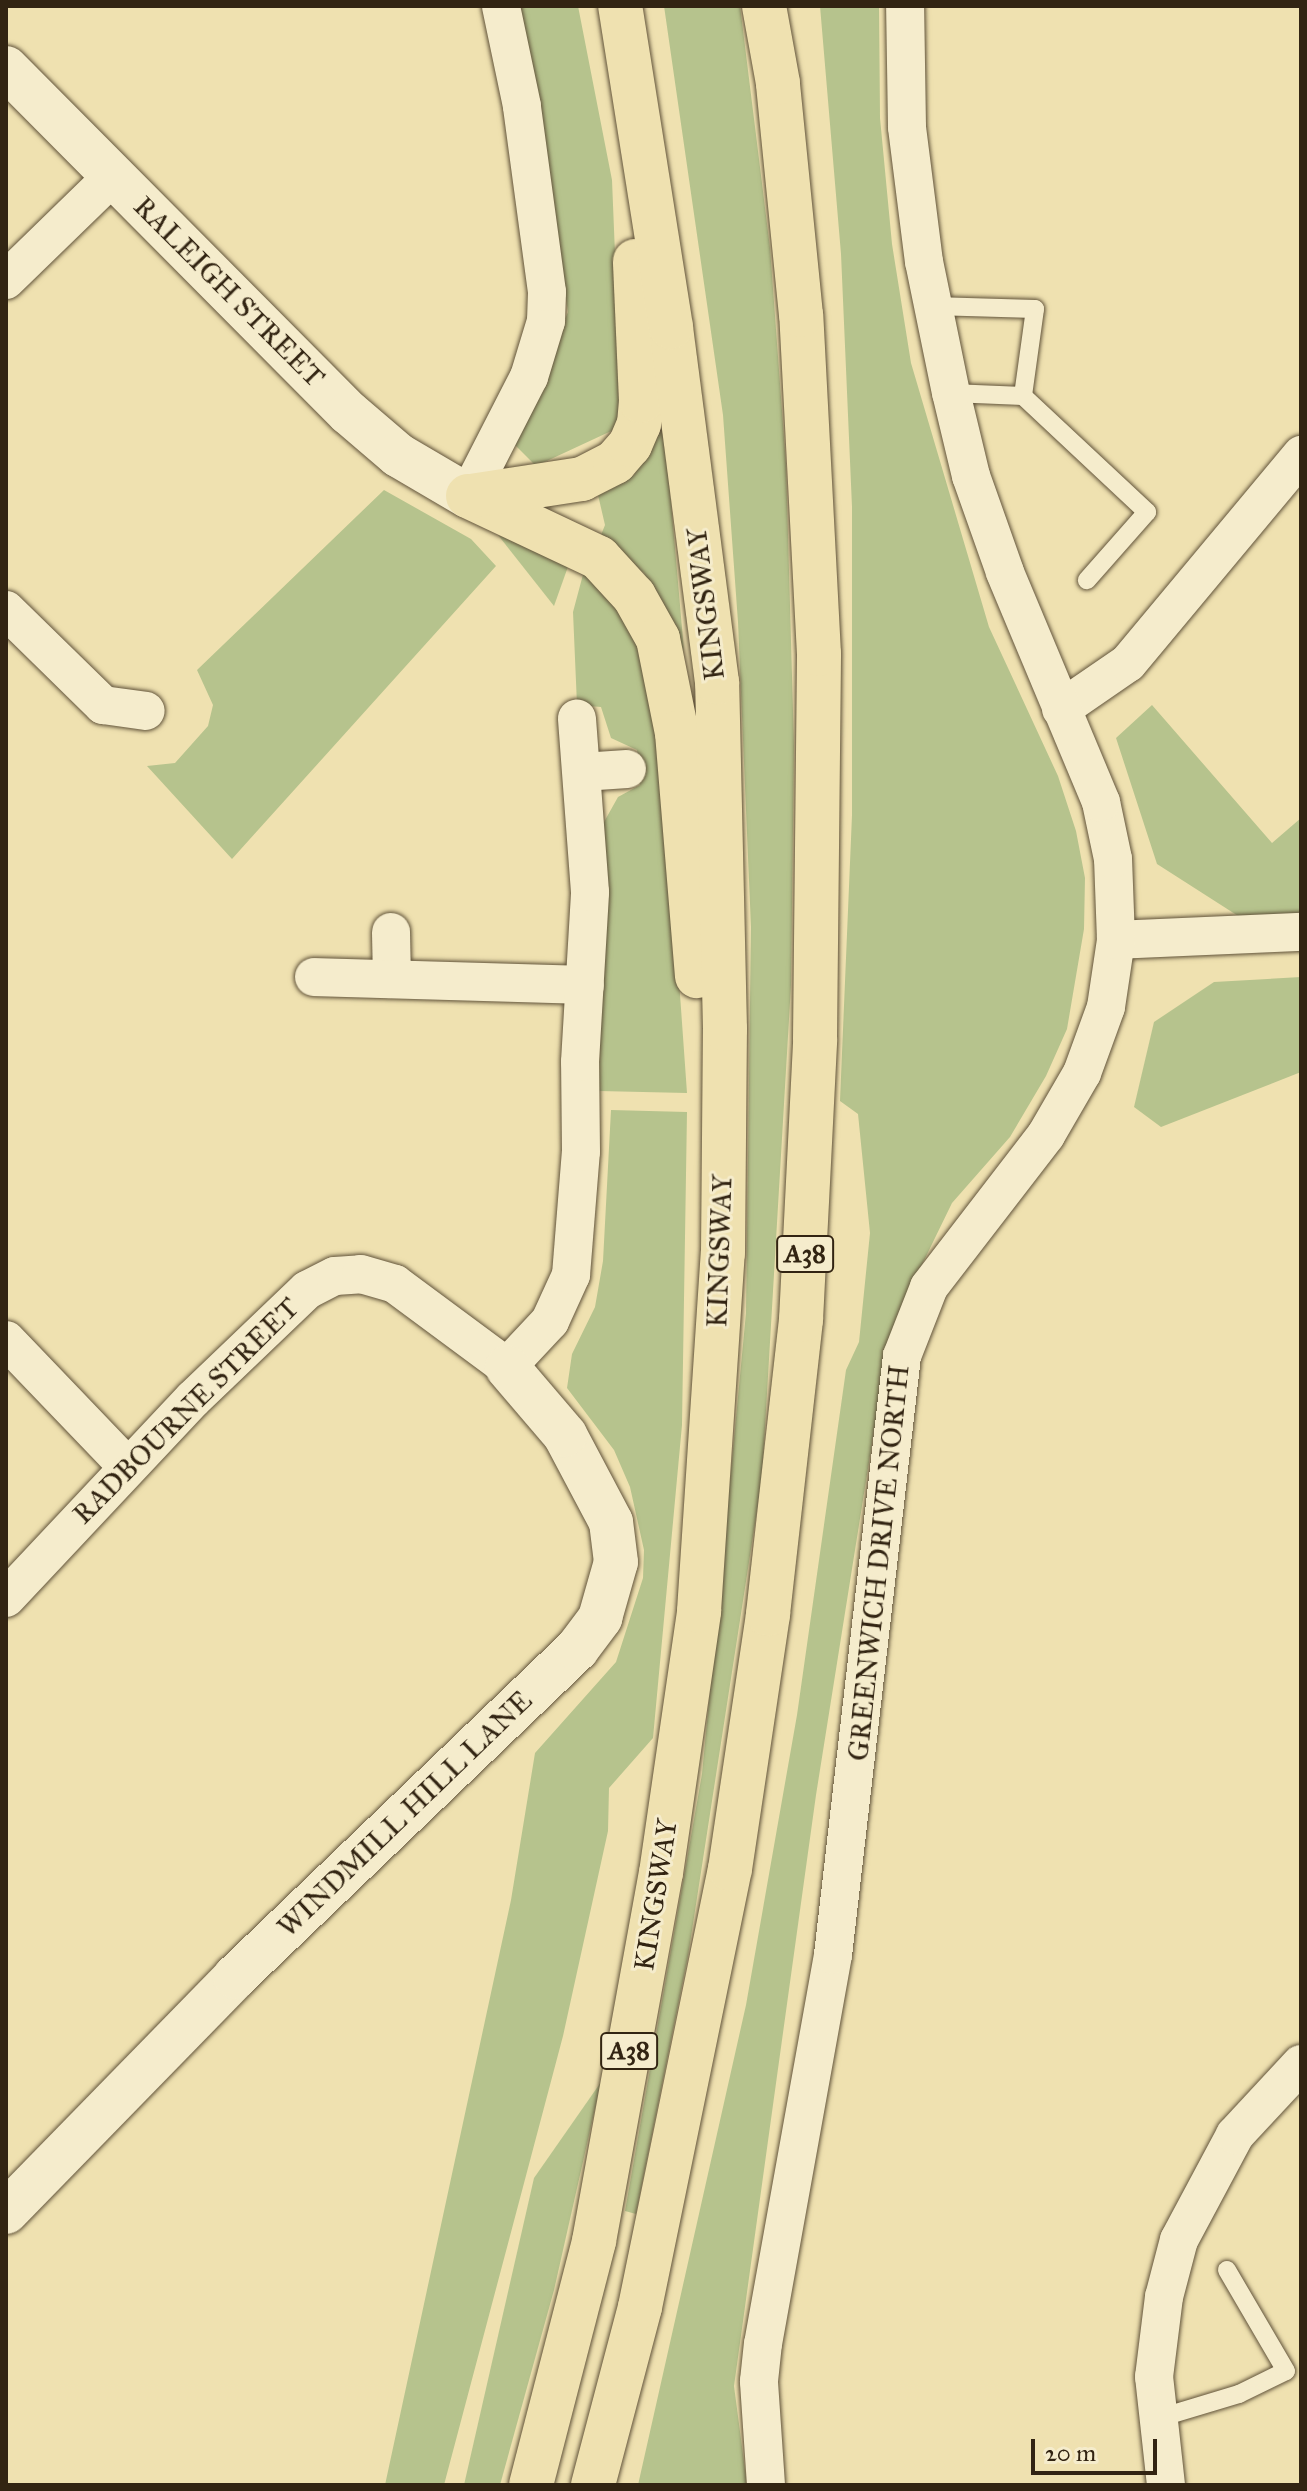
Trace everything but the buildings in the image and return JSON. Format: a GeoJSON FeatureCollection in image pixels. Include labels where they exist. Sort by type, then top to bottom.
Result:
{"type":"FeatureCollection","features":[{"type":"Feature","properties":{"kind":"highway","name":"KINGSWAY"},"geometry":{"type":"LineString","coordinates":[[531,2485],[594,2241],[661,1873],[699,1611],[723,1253],[725,1029],[717,682],[620,6]]}},
{"type":"Feature","properties":{"kind":"highway","name":"A38"},"geometry":{"type":"LineString","coordinates":[[593,2485],[640,2307],[730,1869],[768,1614],[801,1320],[815,1039],[819,654],[801,315],[778,83],[764,6]]}},
{"type":"Feature","properties":{"kind":"highway"},"geometry":{"type":"LineString","coordinates":[[778,6],[778,83]]}},
{"type":"Feature","properties":{"kind":"highway"},"geometry":{"type":"LineString","coordinates":[[468,496],[558,487],[596,474],[615,462],[639,424],[642,360],[629,184],[630,63]]}},
{"type":"Feature","properties":{"kind":"highway"},"geometry":{"type":"LineString","coordinates":[[468,496],[599,558],[634,596],[658,639],[677,733],[723,1253]]}},
{"type":"Feature","properties":{"kind":"street"},"geometry":{"type":"LineString","coordinates":[[468,496],[540,353],[547,292],[522,106],[501,6]]}},
{"type":"Feature","properties":{"kind":"street","name":"GREENWICH DRIVE NORTH"},"geometry":{"type":"LineString","coordinates":[[766,2485],[759,2381],[763,2344],[833,1955],[902,1356],[929,1287],[1046,1135],[1082,1073],[1106,1007],[1116,940],[1107,828],[1093,780],[1061,709],[971,476],[951,393],[933,306],[907,127],[905,6]]}},
{"type":"Feature","properties":{"kind":"street","name":"RALEIGH STREET"},"geometry":{"type":"LineString","coordinates":[[6,68],[349,413],[398,455],[468,496]]}},
{"type":"Feature","properties":{"kind":"street"},"geometry":{"type":"LineString","coordinates":[[6,280],[113,176]]}},
{"type":"Feature","properties":{"kind":"street"},"geometry":{"type":"LineString","coordinates":[[1061,709],[1128,663],[1301,455]]}},
{"type":"Feature","properties":{"kind":"street"},"geometry":{"type":"LineString","coordinates":[[6,610],[103,705],[146,711]]}},
{"type":"Feature","properties":{"kind":"street"},"geometry":{"type":"LineString","coordinates":[[507,1367],[550,1321],[571,1275],[590,892],[577,718]]}},
{"type":"Feature","properties":{"kind":"street"},"geometry":{"type":"LineString","coordinates":[[582,772],[627,769]]}},
{"type":"Feature","properties":{"kind":"street"},"geometry":{"type":"LineString","coordinates":[[391,932],[392,979]]}},
{"type":"Feature","properties":{"kind":"street"},"geometry":{"type":"LineString","coordinates":[[1116,940],[1301,932]]}},
{"type":"Feature","properties":{"kind":"street"},"geometry":{"type":"LineString","coordinates":[[314,977],[585,985]]}},
{"type":"Feature","properties":{"kind":"street","name":"RADBOURNE STREET"},"geometry":{"type":"LineString","coordinates":[[6,1598],[127,1466],[279,1315],[307,1290],[335,1276],[361,1274],[395,1284],[507,1367]]}},
{"type":"Feature","properties":{"kind":"street"},"geometry":{"type":"LineString","coordinates":[[6,1340],[127,1466]]}},
{"type":"Feature","properties":{"kind":"street","name":"WINDMILL HILL LANE"},"geometry":{"type":"LineString","coordinates":[[6,2212],[235,1977],[577,1649],[600,1618],[616,1562],[611,1522],[565,1435],[507,1367]]}},
{"type":"Feature","properties":{"kind":"street"},"geometry":{"type":"LineString","coordinates":[[1166,2485],[1156,2419],[1159,2330],[1184,2228],[1235,2135],[1301,2064]]}},
{"type":"Feature","properties":{"kind":"lane"},"geometry":{"type":"LineString","coordinates":[[933,306],[1035,309],[1023,396]]}},
{"type":"Feature","properties":{"kind":"lane"},"geometry":{"type":"LineString","coordinates":[[951,393],[1023,396],[1147,512],[1087,580]]}},
{"type":"Feature","properties":{"kind":"lane"},"geometry":{"type":"LineString","coordinates":[[1156,2419],[1239,2394],[1286,2371],[1227,2270]]}},
{"type":"Feature","properties":{"kind":"green space"},"geometry":{"type":"Polygon","coordinates":[[[520,6],[578,6],[612,180],[622,426],[536,466],[513,443],[568,312],[520,6]]]}},
{"type":"Feature","properties":{"kind":"green space"},"geometry":{"type":"Polygon","coordinates":[[[664,6],[740,6],[770,248],[786,465],[794,746],[791,985],[762,1478],[688,1956],[636,2214],[625,2211],[702,1774],[746,1313],[751,927],[738,622],[723,415],[664,6]]]}},
{"type":"Feature","properties":{"kind":"green space"},"geometry":{"type":"Polygon","coordinates":[[[820,6],[879,6],[880,118],[892,244],[911,363],[989,627],[1058,776],[1076,831],[1085,878],[1084,929],[1067,1029],[1046,1076],[1010,1137],[952,1203],[896,1318],[887,1349],[816,1795],[734,2386],[747,2485],[638,2485],[746,2005],[797,1715],[846,1370],[859,1342],[870,1233],[858,1114],[840,1101],[852,815],[852,507],[841,254],[820,6]]]}},
{"type":"Feature","properties":{"kind":"green space"},"geometry":{"type":"Polygon","coordinates":[[[664,422],[684,651],[644,573],[599,540],[605,525],[598,495],[634,475],[664,422]]]}},
{"type":"Feature","properties":{"kind":"green space"},"geometry":{"type":"Polygon","coordinates":[[[384,490],[471,539],[496,566],[232,859],[147,766],[175,763],[208,726],[213,705],[197,670],[384,490]]]}},
{"type":"Feature","properties":{"kind":"green space"},"geometry":{"type":"Polygon","coordinates":[[[498,535],[570,561],[554,606],[498,535]]]}},
{"type":"Feature","properties":{"kind":"green space"},"geometry":{"type":"Polygon","coordinates":[[[585,567],[628,610],[661,727],[687,1093],[599,1091],[604,822],[618,797],[640,785],[637,750],[611,738],[601,707],[577,705],[573,612],[585,567]]]}},
{"type":"Feature","properties":{"kind":"green space"},"geometry":{"type":"Polygon","coordinates":[[[1152,705],[1272,843],[1301,818],[1301,917],[1246,921],[1157,864],[1116,738],[1152,705]]]}},
{"type":"Feature","properties":{"kind":"green space"},"geometry":{"type":"Polygon","coordinates":[[[1301,977],[1301,1072],[1161,1127],[1134,1107],[1154,1022],[1214,982],[1301,977]]]}},
{"type":"Feature","properties":{"kind":"green space"},"geometry":{"type":"Polygon","coordinates":[[[611,1110],[687,1112],[682,1425],[653,1738],[609,1788],[608,1831],[563,2036],[444,2485],[385,2485],[511,1900],[535,1753],[616,1662],[643,1578],[644,1550],[630,1487],[614,1450],[567,1388],[572,1354],[595,1307],[603,1261],[611,1110]]]}},
{"type":"Feature","properties":{"kind":"green space"},"geometry":{"type":"Polygon","coordinates":[[[601,2082],[554,2290],[500,2485],[464,2485],[534,2178],[601,2082]]]}}]}
